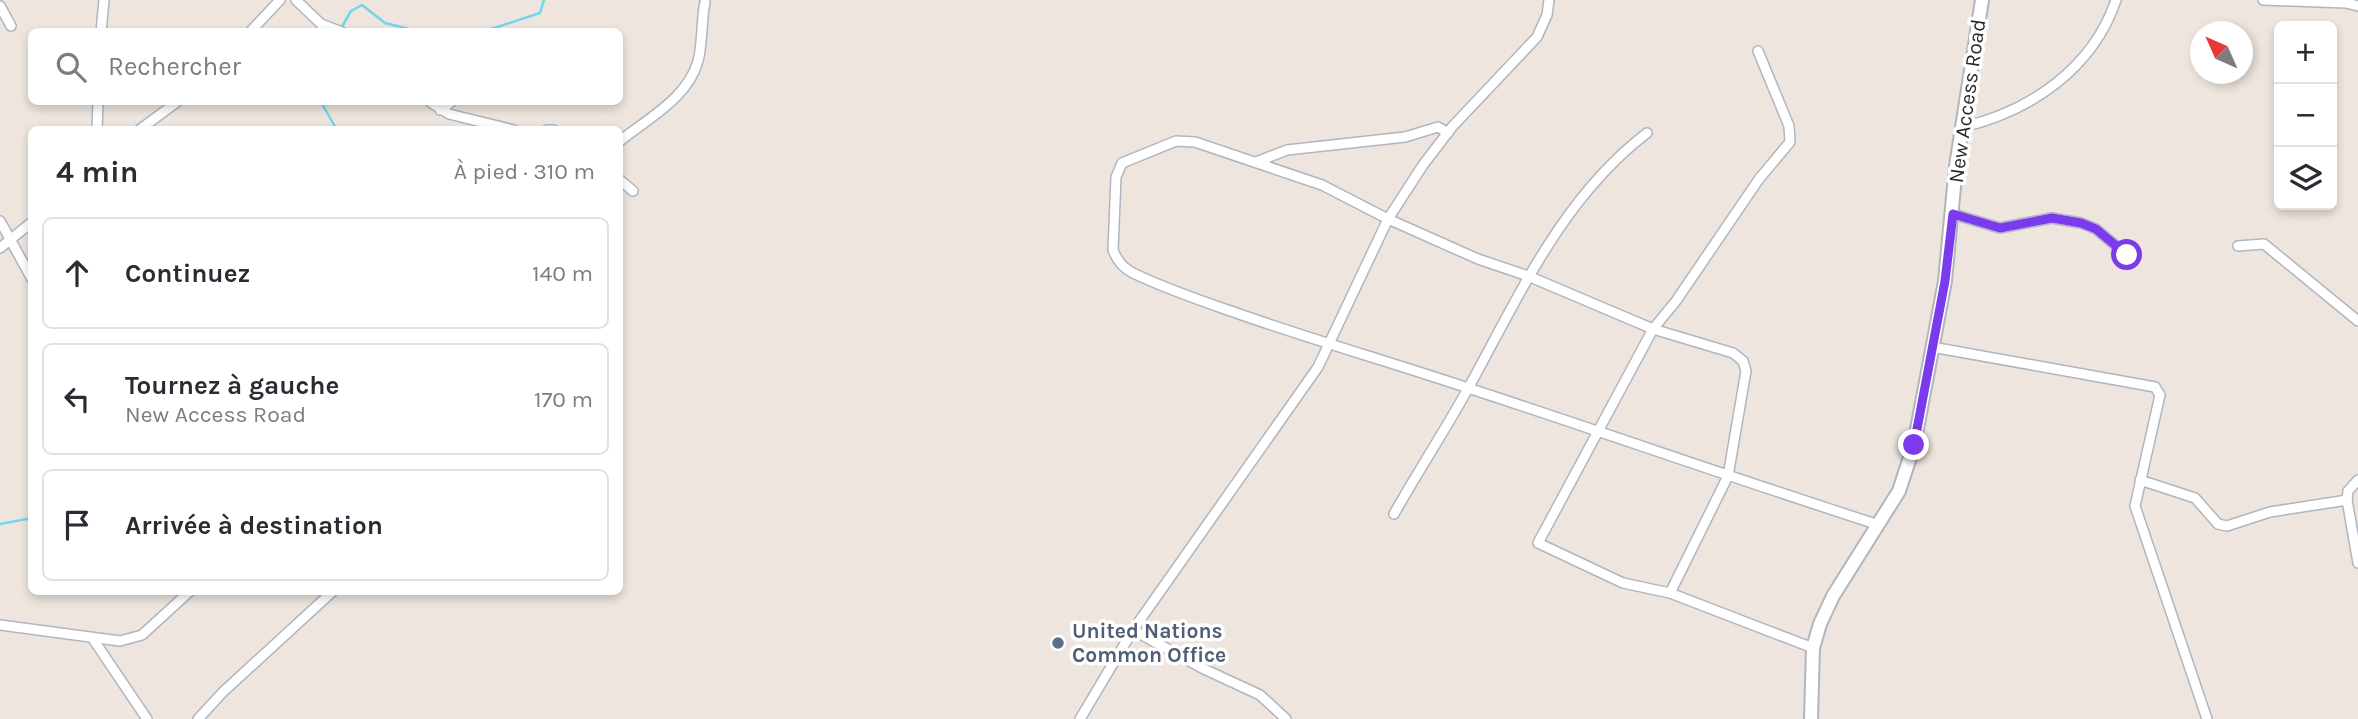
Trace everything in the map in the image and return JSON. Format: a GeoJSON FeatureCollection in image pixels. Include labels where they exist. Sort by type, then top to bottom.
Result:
{"type":"FeatureCollection","features":[{"type":"Feature","properties":{"kind":"main road","name":"New Access Road"},"geometry":{"type":"LineString","coordinates":[[1811,719],[1813,648],[1833,596],[1899,491],[1914,445],[1945,281],[1956,166],[1982,0]]}},
{"type":"Feature","properties":{"kind":"street"},"geometry":{"type":"LineString","coordinates":[[101,28],[104,0]]}},
{"type":"Feature","properties":{"kind":"street"},"geometry":{"type":"LineString","coordinates":[[254,28],[280,0]]}},
{"type":"Feature","properties":{"kind":"street"},"geometry":{"type":"LineString","coordinates":[[296,0],[321,24],[332,28]]}},
{"type":"Feature","properties":{"kind":"street"},"geometry":{"type":"LineString","coordinates":[[1080,719],[1133,630],[1304,390],[1329,345],[1388,219],[1448,132],[1537,37],[1547,15],[1549,0]]}},
{"type":"Feature","properties":{"kind":"street"},"geometry":{"type":"LineString","coordinates":[[1963,127],[1991,121],[2039,97],[2063,79],[2102,31],[2116,0]]}},
{"type":"Feature","properties":{"kind":"street"},"geometry":{"type":"LineString","coordinates":[[2263,0],[2346,1],[2358,6]]}},
{"type":"Feature","properties":{"kind":"street"},"geometry":{"type":"LineString","coordinates":[[623,139],[674,98],[691,79],[698,60],[705,2]]}},
{"type":"Feature","properties":{"kind":"street"},"geometry":{"type":"LineString","coordinates":[[0,6],[10,26]]}},
{"type":"Feature","properties":{"kind":"street"},"geometry":{"type":"LineString","coordinates":[[1758,51],[1789,126],[1790,142],[1759,179],[1676,301],[1653,329],[1538,543],[1623,583],[1670,593],[1813,648]]}},
{"type":"Feature","properties":{"kind":"street"},"geometry":{"type":"LineString","coordinates":[[97,126],[98,105]]}},
{"type":"Feature","properties":{"kind":"street"},"geometry":{"type":"LineString","coordinates":[[144,126],[173,105]]}},
{"type":"Feature","properties":{"kind":"street"},"geometry":{"type":"LineString","coordinates":[[434,105],[440,110],[499,126]]}},
{"type":"Feature","properties":{"kind":"street"},"geometry":{"type":"LineString","coordinates":[[440,110],[447,105]]}},
{"type":"Feature","properties":{"kind":"street"},"geometry":{"type":"LineString","coordinates":[[1256,162],[1287,150],[1405,137],[1438,127],[1448,132]]}},
{"type":"Feature","properties":{"kind":"street"},"geometry":{"type":"LineString","coordinates":[[1394,514],[1469,388],[1528,276],[1595,178],[1617,156],[1647,133]]}},
{"type":"Feature","properties":{"kind":"street"},"geometry":{"type":"LineString","coordinates":[[1670,593],[1728,477],[1746,371],[1743,361],[1718,346],[1653,329],[1528,276],[1478,259],[1388,219],[1322,185],[1195,142],[1176,141],[1122,163],[1116,177],[1113,250],[1116,260],[1132,272],[1189,296],[1329,345],[1469,388],[1728,477],[1880,525]]}},
{"type":"Feature","properties":{"kind":"street"},"geometry":{"type":"LineString","coordinates":[[623,182],[634,191]]}},
{"type":"Feature","properties":{"kind":"street"},"geometry":{"type":"LineString","coordinates":[[1953,214],[2000,228],[2052,218],[2081,223],[2096,229],[2127,255]]}},
{"type":"Feature","properties":{"kind":"street"},"geometry":{"type":"LineString","coordinates":[[0,221],[28,272]]}},
{"type":"Feature","properties":{"kind":"street"},"geometry":{"type":"LineString","coordinates":[[0,248],[28,225]]}},
{"type":"Feature","properties":{"kind":"street"},"geometry":{"type":"LineString","coordinates":[[2238,246],[2264,244],[2358,321]]}},
{"type":"Feature","properties":{"kind":"street"},"geometry":{"type":"LineString","coordinates":[[1932,347],[2155,387],[2160,396],[2135,506],[2139,526],[2150,547],[2207,719]]}},
{"type":"Feature","properties":{"kind":"street"},"geometry":{"type":"LineString","coordinates":[[2140,480],[2195,498],[2218,524],[2227,526],[2270,512],[2347,500]]}},
{"type":"Feature","properties":{"kind":"street"},"geometry":{"type":"LineString","coordinates":[[2358,480],[2348,491],[2347,500],[2358,563]]}},
{"type":"Feature","properties":{"kind":"street"},"geometry":{"type":"LineString","coordinates":[[0,625],[120,641],[142,635],[186,595]]}},
{"type":"Feature","properties":{"kind":"street"},"geometry":{"type":"LineString","coordinates":[[198,719],[223,692],[329,595]]}},
{"type":"Feature","properties":{"kind":"street"},"geometry":{"type":"LineString","coordinates":[[1133,630],[1260,695],[1286,719]]}},
{"type":"Feature","properties":{"kind":"street"},"geometry":{"type":"LineString","coordinates":[[93,639],[147,719]]}},
{"type":"Feature","properties":{"kind":"waterway"},"geometry":{"type":"LineString","coordinates":[[494,28],[540,13],[544,0]]}},
{"type":"Feature","properties":{"kind":"waterway"},"geometry":{"type":"LineString","coordinates":[[341,28],[351,11],[362,5],[385,23],[405,28]]}},
{"type":"Feature","properties":{"kind":"waterway"},"geometry":{"type":"LineString","coordinates":[[323,105],[335,126]]}},
{"type":"Feature","properties":{"kind":"waterway"},"geometry":{"type":"LineString","coordinates":[[0,524],[28,519]]}},
{"type":"Feature","properties":{"kind":"place","name":"United Nations Common Office"},"geometry":{"type":"Point","coordinates":[1058,643]}},
{"type":"Feature","properties":{"kind":"route"},"geometry":{"type":"LineString","coordinates":[[1914,445],[1945,281],[1953,214],[2000,228],[2052,218],[2081,223],[2096,229],[2127,255]]}}]}
